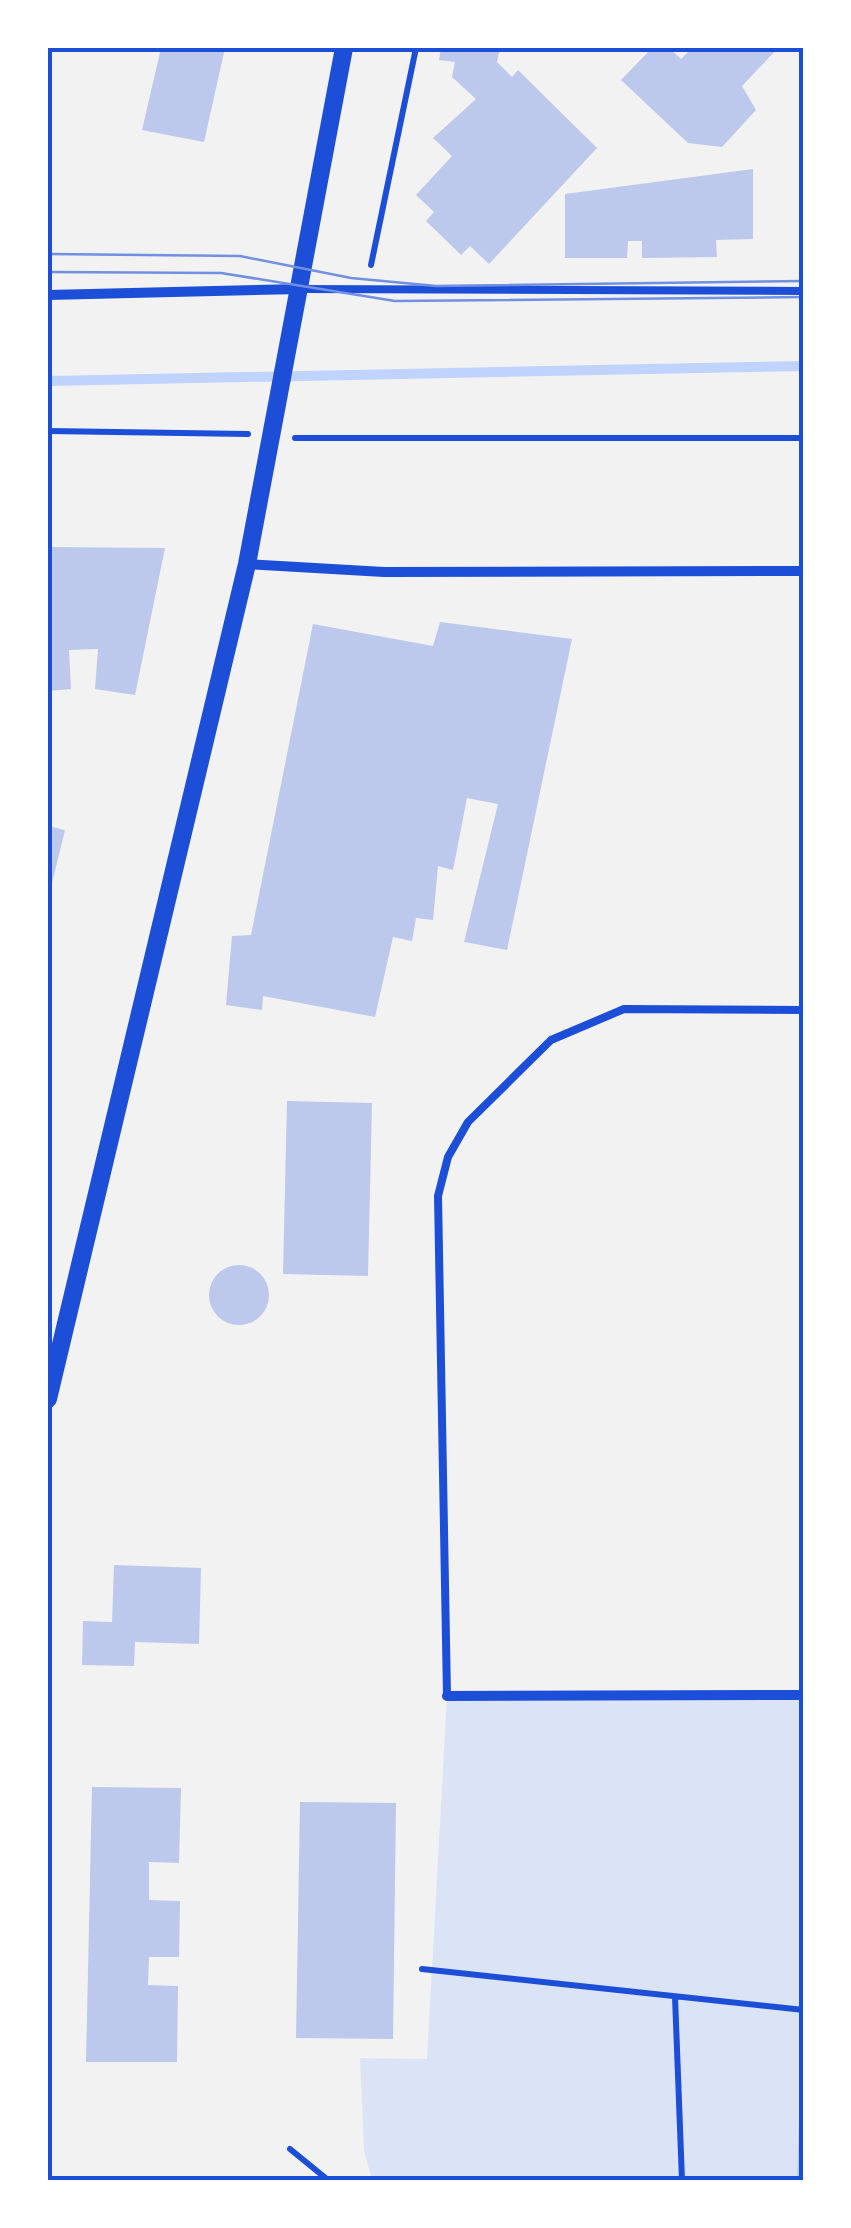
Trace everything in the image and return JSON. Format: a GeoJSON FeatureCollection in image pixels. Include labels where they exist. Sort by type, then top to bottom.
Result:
{"type":"FeatureCollection","features":[{"type":"Feature","properties":{"kind":"street"},"geometry":{"type":"LineString","coordinates":[[48,1399],[247,564],[302,289],[344,48]]}},
{"type":"Feature","properties":{"kind":"street"},"geometry":{"type":"LineString","coordinates":[[48,295],[302,289]]}},
{"type":"Feature","properties":{"kind":"street"},"geometry":{"type":"LineString","coordinates":[[247,564],[384,572],[804,572]]}},
{"type":"Feature","properties":{"kind":"street"},"geometry":{"type":"LineString","coordinates":[[447,1696],[804,1695]]}},
{"type":"Feature","properties":{"kind":"lane"},"geometry":{"type":"LineString","coordinates":[[302,289],[804,291]]}},
{"type":"Feature","properties":{"kind":"lane"},"geometry":{"type":"LineString","coordinates":[[447,1696],[438,1196],[448,1158],[468,1122],[550,1040],[624,1010],[804,1010]]}},
{"type":"Feature","properties":{"kind":"path"},"geometry":{"type":"LineString","coordinates":[[370,265],[416,48]]}},
{"type":"Feature","properties":{"kind":"path"},"geometry":{"type":"LineString","coordinates":[[48,431],[276,427],[357,441],[804,438]]}},
{"type":"Feature","properties":{"kind":"path"},"geometry":{"type":"LineString","coordinates":[[422,1969],[804,2010]]}},
{"type":"Feature","properties":{"kind":"path"},"geometry":{"type":"LineString","coordinates":[[676,1996],[682,2180]]}},
{"type":"Feature","properties":{"kind":"path"},"geometry":{"type":"LineString","coordinates":[[290,2148],[328,2180]]}},
{"type":"Feature","properties":{"kind":"shaded area"},"geometry":{"type":"Polygon","coordinates":[[[803,1695],[804,2033],[797,2180],[372,2180],[364,2151],[360,2058],[427,2059],[447,1696],[803,1695]]]}},
{"type":"Feature","properties":{"kind":"building"},"geometry":{"type":"Polygon","coordinates":[[[161,48],[225,48],[204,142],[142,130],[161,48]]]}},
{"type":"Feature","properties":{"kind":"building"},"geometry":{"type":"Polygon","coordinates":[[[441,48],[500,48],[497,62],[512,77],[518,70],[597,148],[489,264],[470,246],[461,255],[426,221],[434,212],[416,195],[452,156],[433,138],[476,99],[452,77],[455,62],[439,60],[441,48]]]}},
{"type":"Feature","properties":{"kind":"building"},"geometry":{"type":"Polygon","coordinates":[[[652,48],[669,48],[681,59],[692,48],[778,48],[742,86],[756,110],[722,147],[688,143],[621,80],[652,48]]]}},
{"type":"Feature","properties":{"kind":"building"},"geometry":{"type":"Polygon","coordinates":[[[753,169],[753,239],[716,240],[717,257],[642,258],[642,241],[628,241],[627,258],[565,258],[565,194],[753,169]]]}},
{"type":"Feature","properties":{"kind":"building"},"geometry":{"type":"Polygon","coordinates":[[[48,547],[165,548],[135,695],[95,689],[98,649],[69,650],[71,689],[48,691],[48,547]]]}},
{"type":"Feature","properties":{"kind":"building"},"geometry":{"type":"Polygon","coordinates":[[[440,622],[572,639],[507,950],[464,942],[498,804],[467,798],[453,870],[438,866],[433,920],[416,918],[412,941],[393,937],[375,1017],[263,996],[262,1010],[226,1005],[232,936],[251,935],[313,624],[433,646],[440,622]]]}},
{"type":"Feature","properties":{"kind":"building"},"geometry":{"type":"Polygon","coordinates":[[[48,826],[65,830],[49,895],[48,895],[48,826]]]}},
{"type":"Feature","properties":{"kind":"building"},"geometry":{"type":"Polygon","coordinates":[[[287,1101],[372,1103],[368,1276],[283,1274],[287,1101]]]}},
{"type":"Feature","properties":{"kind":"building"},"geometry":{"type":"Polygon","coordinates":[[[239,1265],[260,1274],[269,1295],[260,1316],[239,1325],[218,1316],[209,1295],[218,1274],[239,1265]]]}},
{"type":"Feature","properties":{"kind":"building"},"geometry":{"type":"Polygon","coordinates":[[[114,1565],[201,1568],[199,1644],[135,1642],[134,1666],[82,1665],[83,1621],[112,1622],[114,1565]]]}},
{"type":"Feature","properties":{"kind":"building"},"geometry":{"type":"Polygon","coordinates":[[[92,1787],[181,1788],[179,1863],[149,1862],[149,1900],[180,1901],[179,1957],[149,1957],[148,1985],[178,1986],[177,2062],[86,2062],[92,1787]]]}},
{"type":"Feature","properties":{"kind":"building"},"geometry":{"type":"Polygon","coordinates":[[[300,1802],[396,1803],[393,2039],[296,2038],[300,1802]]]}},
{"type":"Feature","properties":{"kind":"building"},"geometry":{"type":"Polygon","coordinates":[[[800,2088],[804,2180],[797,2180],[800,2088]]]}},
{"type":"Feature","properties":{"kind":"waterway"},"geometry":{"type":"LineString","coordinates":[[48,381],[804,366]]}},
{"type":"Feature","properties":{"kind":"tram line"},"geometry":{"type":"LineString","coordinates":[[48,254],[240,256],[351,278],[436,286],[804,281]]}},
{"type":"Feature","properties":{"kind":"tram line"},"geometry":{"type":"LineString","coordinates":[[48,272],[221,273],[395,301],[804,297]]}}]}
